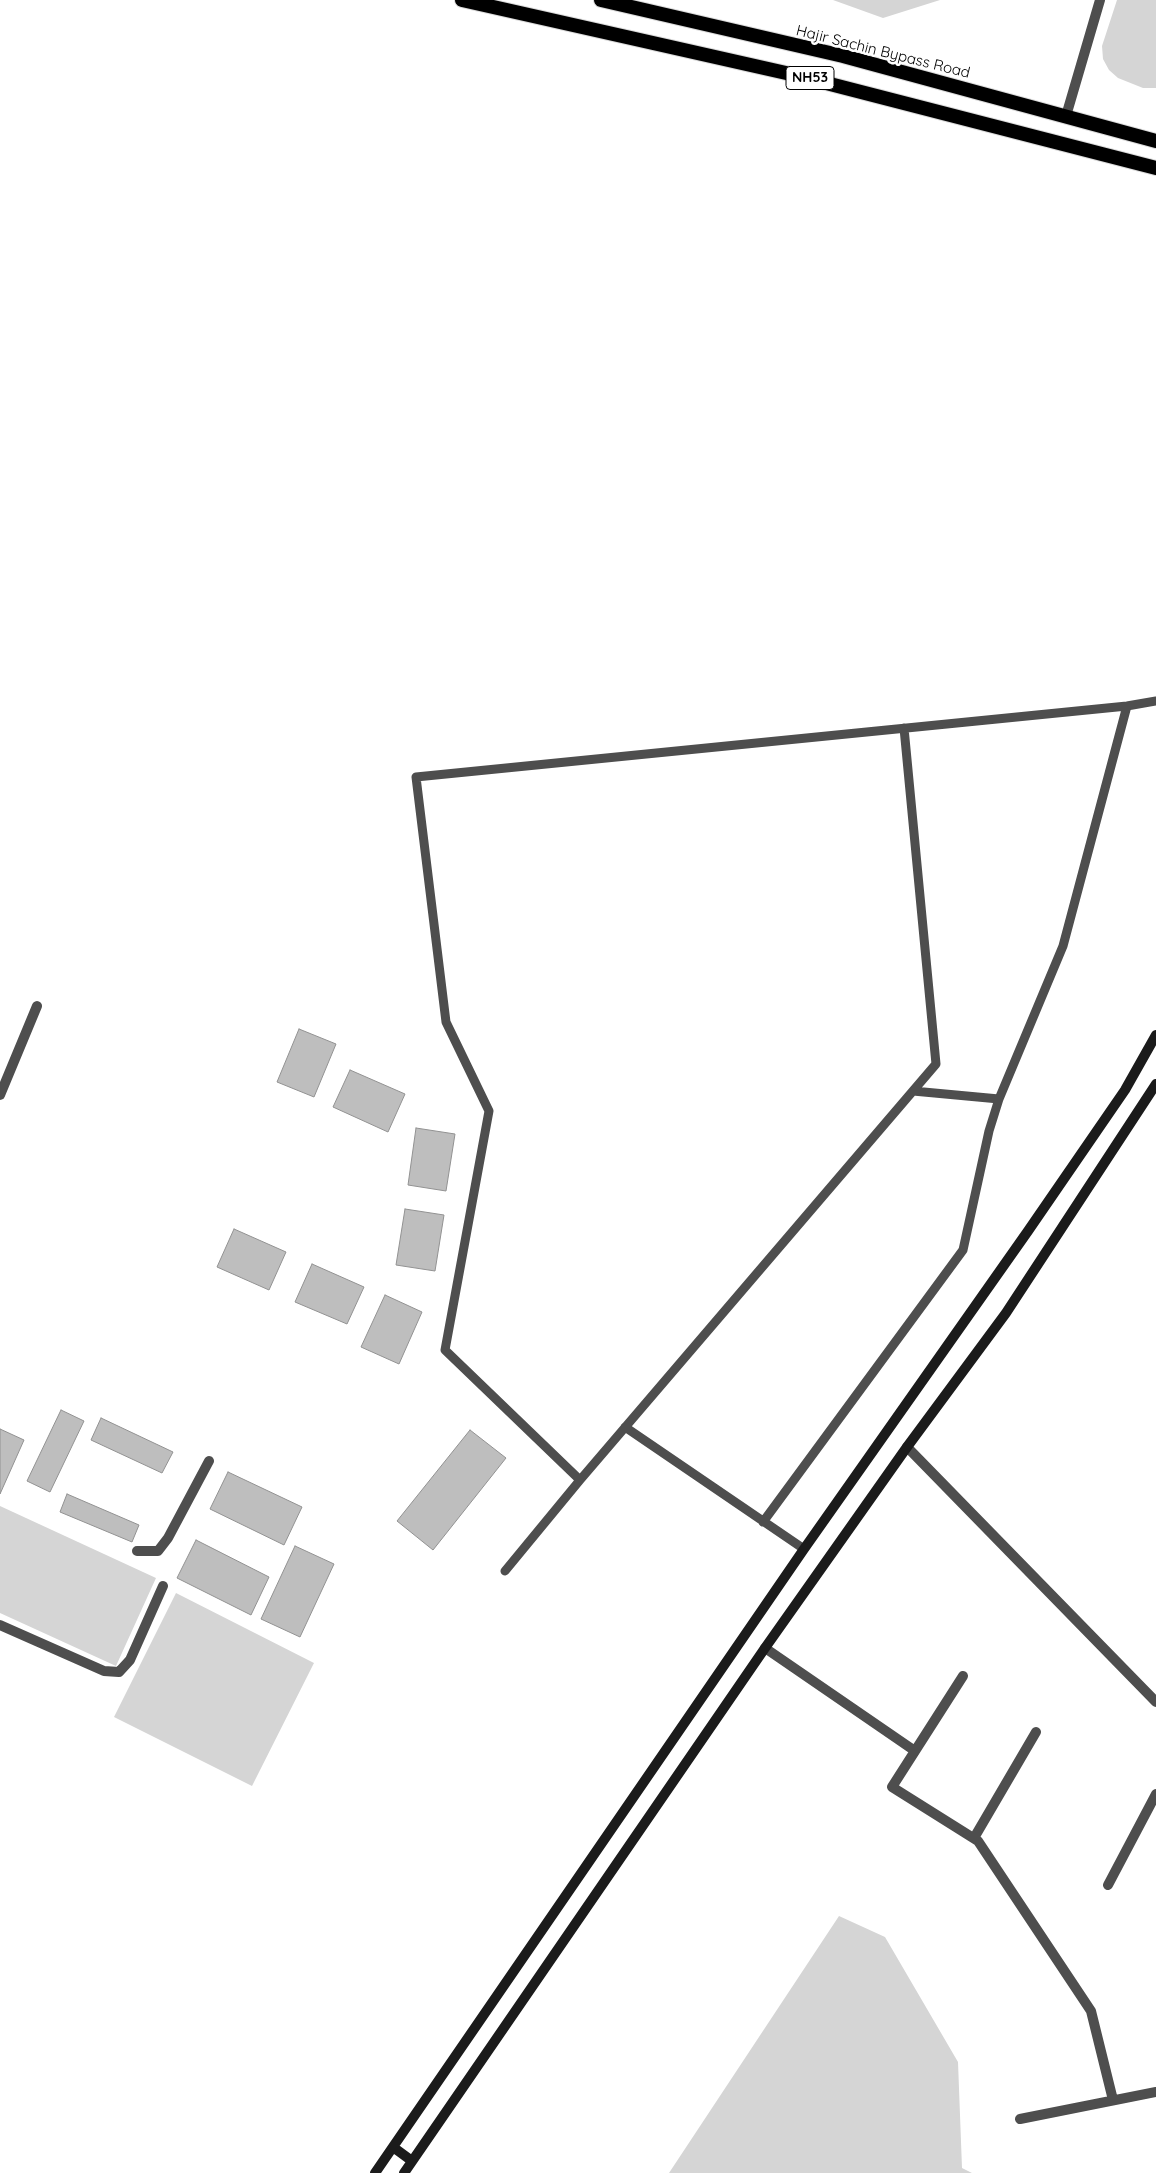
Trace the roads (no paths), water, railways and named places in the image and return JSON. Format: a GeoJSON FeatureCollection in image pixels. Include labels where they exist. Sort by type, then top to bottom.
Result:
{"type":"FeatureCollection","features":[{"type":"Feature","properties":{"kind":"highway","name":"NH53"},"geometry":{"type":"LineString","coordinates":[[462,0],[795,75],[1156,168]]}},
{"type":"Feature","properties":{"kind":"highway","name":"Hajir Sachin Bypass Road"},"geometry":{"type":"LineString","coordinates":[[601,0],[843,56],[1156,141]]}},
{"type":"Feature","properties":{"kind":"main road"},"geometry":{"type":"LineString","coordinates":[[375,2173],[804,1549],[1125,1090],[1156,1035]]}},
{"type":"Feature","properties":{"kind":"main road"},"geometry":{"type":"LineString","coordinates":[[404,2173],[764,1648],[907,1447],[1011,1306],[1156,1084]]}},
{"type":"Feature","properties":{"kind":"main road"},"geometry":{"type":"LineString","coordinates":[[393,2147],[412,2161]]}},
{"type":"Feature","properties":{"kind":"street"},"geometry":{"type":"LineString","coordinates":[[1066,116],[1100,0]]}},
{"type":"Feature","properties":{"kind":"street"},"geometry":{"type":"LineString","coordinates":[[0,1095],[38,1006]]}},
{"type":"Feature","properties":{"kind":"street"},"geometry":{"type":"LineString","coordinates":[[907,1447],[1156,1702]]}},
{"type":"Feature","properties":{"kind":"street"},"geometry":{"type":"LineString","coordinates":[[137,1551],[158,1551],[168,1538],[210,1461]]}},
{"type":"Feature","properties":{"kind":"street"},"geometry":{"type":"LineString","coordinates":[[0,1625],[104,1671],[119,1672],[130,1660],[163,1586]]}},
{"type":"Feature","properties":{"kind":"street"},"geometry":{"type":"LineString","coordinates":[[764,1648],[915,1751]]}},
{"type":"Feature","properties":{"kind":"street"},"geometry":{"type":"LineString","coordinates":[[963,1676],[892,1787],[974,1838],[983,1849],[1092,2011],[1112,2100]]}},
{"type":"Feature","properties":{"kind":"street"},"geometry":{"type":"LineString","coordinates":[[974,1838],[1036,1732]]}},
{"type":"Feature","properties":{"kind":"street"},"geometry":{"type":"LineString","coordinates":[[1108,1885],[1156,1794]]}},
{"type":"Feature","properties":{"kind":"street"},"geometry":{"type":"LineString","coordinates":[[1020,2119],[1156,2092]]}},
{"type":"Feature","properties":{"kind":"lane"},"geometry":{"type":"LineString","coordinates":[[580,1480],[445,1350],[489,1111],[446,1022],[416,777],[1127,706],[1156,701]]}},
{"type":"Feature","properties":{"kind":"lane"},"geometry":{"type":"LineString","coordinates":[[763,1522],[963,1250],[988,1131],[999,1099],[1063,946],[1127,706]]}},
{"type":"Feature","properties":{"kind":"lane"},"geometry":{"type":"LineString","coordinates":[[505,1571],[625,1427],[936,1064],[904,728]]}},
{"type":"Feature","properties":{"kind":"lane"},"geometry":{"type":"LineString","coordinates":[[913,1091],[999,1099]]}},
{"type":"Feature","properties":{"kind":"lane"},"geometry":{"type":"LineString","coordinates":[[625,1427],[804,1549]]}}]}
